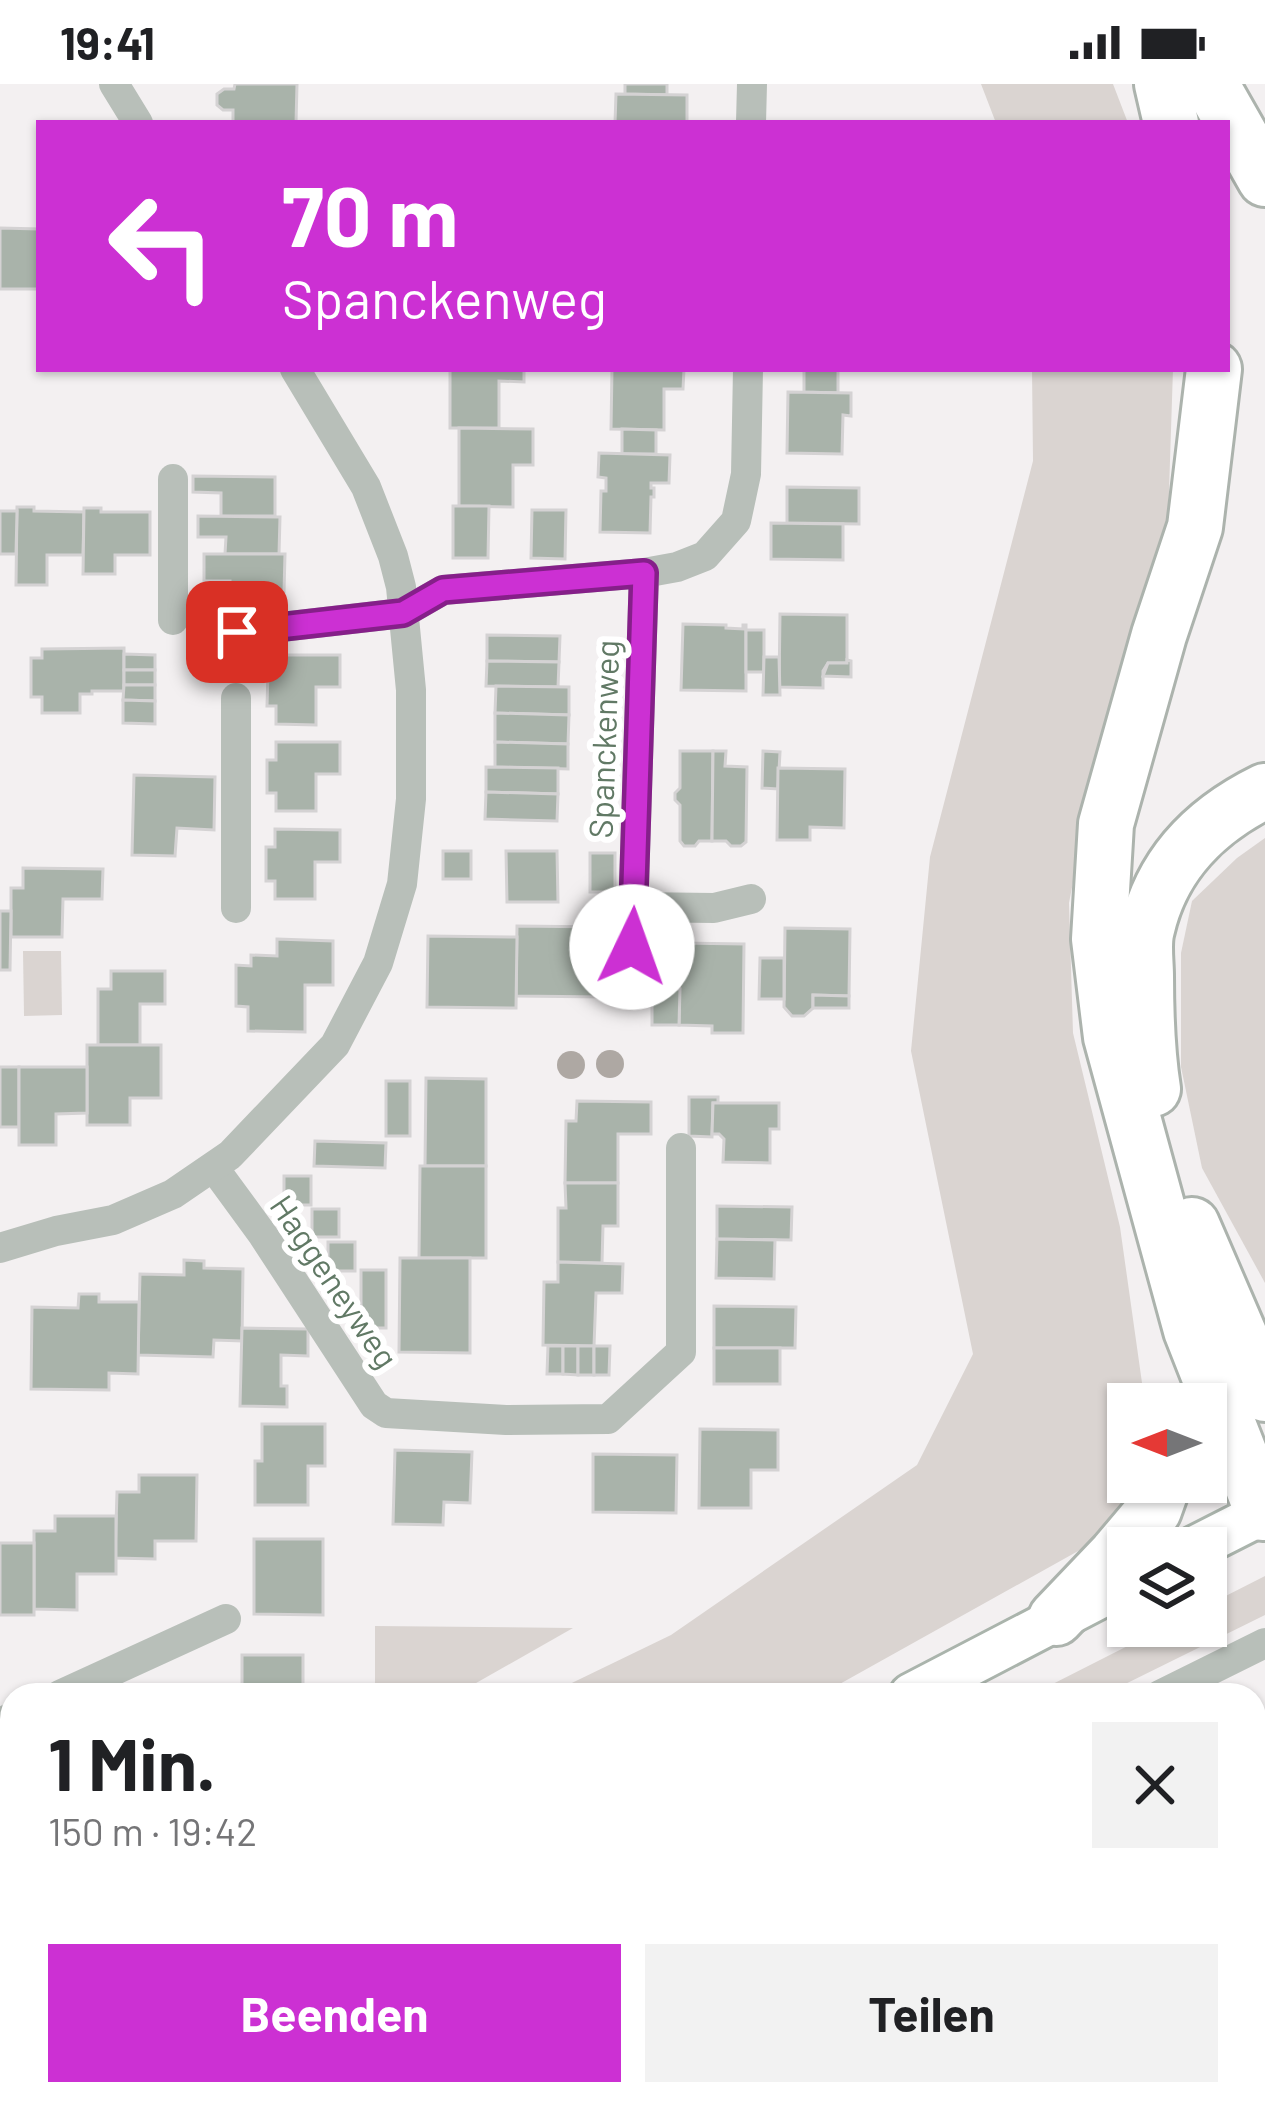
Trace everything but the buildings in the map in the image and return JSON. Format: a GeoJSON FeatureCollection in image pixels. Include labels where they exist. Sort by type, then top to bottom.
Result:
{"type":"FeatureCollection","features":[{"type":"Feature","properties":{"kind":"highway"},"geometry":{"type":"LineString","coordinates":[[1162,84],[1170,120]]}},
{"type":"Feature","properties":{"kind":"highway"},"geometry":{"type":"LineString","coordinates":[[1222,104],[1265,179]]}},
{"type":"Feature","properties":{"kind":"highway"},"geometry":{"type":"LineString","coordinates":[[1230,124],[1265,211]]}},
{"type":"Feature","properties":{"kind":"highway"},"geometry":{"type":"LineString","coordinates":[[1214,372],[1195,526],[1106,824],[1099,939],[1111,1037],[1229,1331],[1265,1394]]}},
{"type":"Feature","properties":{"kind":"highway"},"geometry":{"type":"LineString","coordinates":[[1263,1513],[1229,1331],[1163,1155],[1147,1046],[1146,932],[1168,873],[1204,827],[1265,791]]}},
{"type":"Feature","properties":{"kind":"highway"},"geometry":{"type":"LineString","coordinates":[[1199,1383],[1229,1331]]}},
{"type":"Feature","properties":{"kind":"highway"},"geometry":{"type":"LineString","coordinates":[[1056,1618],[1116,1555],[1156,1503]]}},
{"type":"Feature","properties":{"kind":"main road"},"geometry":{"type":"LineString","coordinates":[[1227,1531],[1263,1513]]}},
{"type":"Feature","properties":{"kind":"main road"},"geometry":{"type":"LineString","coordinates":[[933,1683],[1107,1592]]}},
{"type":"Feature","properties":{"kind":"street"},"geometry":{"type":"LineString","coordinates":[[113,84],[136,120]]}},
{"type":"Feature","properties":{"kind":"street"},"geometry":{"type":"LineString","coordinates":[[751,120],[752,84]]}},
{"type":"Feature","properties":{"kind":"street"},"geometry":{"type":"LineString","coordinates":[[0,1248],[112,1220],[172,1194],[214,1168],[334,1045],[377,963],[402,884],[411,799],[411,690],[401,587],[365,487],[298,372]]}},
{"type":"Feature","properties":{"kind":"street"},"geometry":{"type":"LineString","coordinates":[[237,632],[403,613],[443,590],[644,573],[677,568],[706,556],[736,521],[746,474],[748,372]]}},
{"type":"Feature","properties":{"kind":"street"},"geometry":{"type":"LineString","coordinates":[[172,620],[173,479]]}},
{"type":"Feature","properties":{"kind":"street","name":"Spanckenweg"},"geometry":{"type":"LineString","coordinates":[[632,947],[644,573]]}},
{"type":"Feature","properties":{"kind":"street"},"geometry":{"type":"LineString","coordinates":[[236,698],[236,908]]}},
{"type":"Feature","properties":{"kind":"street"},"geometry":{"type":"LineString","coordinates":[[634,907],[714,908],[751,899]]}},
{"type":"Feature","properties":{"kind":"street","name":"Haggeneyweg"},"geometry":{"type":"LineString","coordinates":[[214,1168],[263,1234],[374,1405],[386,1413],[506,1420],[608,1419],[681,1352],[681,1148]]}},
{"type":"Feature","properties":{"kind":"street"},"geometry":{"type":"LineString","coordinates":[[86,1683],[226,1618]]}},
{"type":"Feature","properties":{"kind":"street"},"geometry":{"type":"LineString","coordinates":[[1184,1683],[1265,1643]]}},
{"type":"Feature","properties":{"kind":"shaded area"},"geometry":{"type":"Polygon","coordinates":[[[981,84],[1113,84],[1127,120],[995,120],[981,84]]]}},
{"type":"Feature","properties":{"kind":"shaded area"},"geometry":{"type":"Polygon","coordinates":[[[1032,372],[1173,372],[1168,522],[1102,732],[1069,903],[1073,1033],[1120,1227],[1142,1383],[1107,1383],[1107,1503],[1132,1503],[1112,1527],[1107,1527],[1105,1536],[842,1683],[572,1683],[671,1635],[917,1465],[973,1354],[911,1051],[930,857],[1033,461],[1032,372]]]}},
{"type":"Feature","properties":{"kind":"shaded area"},"geometry":{"type":"Polygon","coordinates":[[[1265,838],[1265,1283],[1202,1168],[1181,1067],[1181,953],[1192,901],[1265,838]]]}},
{"type":"Feature","properties":{"kind":"shaded area"},"geometry":{"type":"Polygon","coordinates":[[[23,951],[61,951],[62,1015],[24,1016],[23,951]]]}},
{"type":"Feature","properties":{"kind":"shaded area"},"geometry":{"type":"Polygon","coordinates":[[[1265,1576],[1265,1615],[1227,1634],[1227,1595],[1265,1576]]]}},
{"type":"Feature","properties":{"kind":"shaded area"},"geometry":{"type":"Polygon","coordinates":[[[375,1626],[573,1628],[476,1683],[375,1683],[375,1626]]]}},
{"type":"Feature","properties":{"kind":"shaded area"},"geometry":{"type":"Polygon","coordinates":[[[1126,1647],[1200,1647],[1127,1683],[1055,1683],[1126,1647]]]}},
{"type":"Feature","properties":{"kind":"route"},"geometry":{"type":"LineString","coordinates":[[237,632],[403,613],[443,590],[644,573],[632,947]]}}]}
